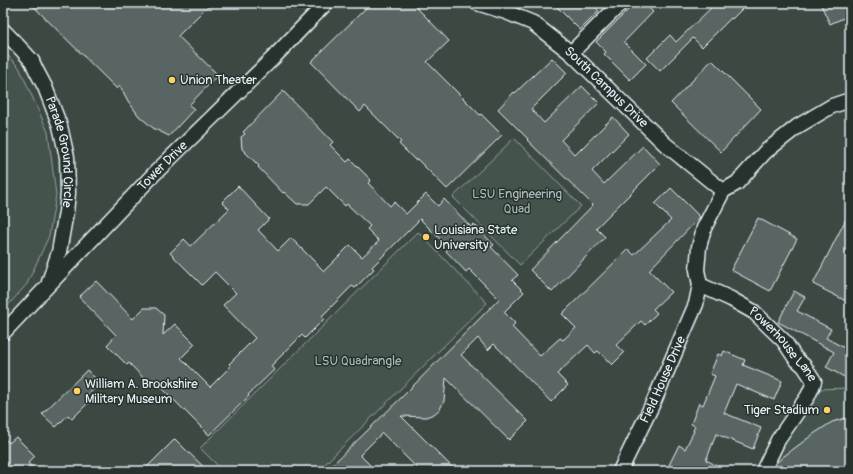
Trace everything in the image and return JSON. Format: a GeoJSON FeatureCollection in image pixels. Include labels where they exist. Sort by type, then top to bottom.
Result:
{"type":"FeatureCollection","features":[{"type":"Feature","properties":{"kind":"street","name":"Tower Drive"},"geometry":{"type":"LineString","coordinates":[[3,333],[154,174],[326,3]]}},
{"type":"Feature","properties":{"kind":"street","name":"South Campus Drive"},"geometry":{"type":"LineString","coordinates":[[477,3],[506,12],[533,23],[571,53],[665,144],[723,191]]}},
{"type":"Feature","properties":{"kind":"street"},"geometry":{"type":"LineString","coordinates":[[571,53],[621,3]]}},
{"type":"Feature","properties":{"kind":"street","name":"Parade Ground Circle"},"geometry":{"type":"LineString","coordinates":[[3,30],[32,61],[45,87],[60,126],[67,157],[68,193],[66,212],[59,252],[47,288]]}},
{"type":"Feature","properties":{"kind":"street"},"geometry":{"type":"LineString","coordinates":[[700,285],[697,270],[699,247],[704,228],[723,191],[737,183],[765,152],[798,126],[832,106],[850,100]]}},
{"type":"Feature","properties":{"kind":"street","name":"Field House Drive"},"geometry":{"type":"LineString","coordinates":[[620,471],[654,401],[694,308],[700,285]]}},
{"type":"Feature","properties":{"kind":"street","name":"Powerhouse Lane"},"geometry":{"type":"LineString","coordinates":[[700,285],[731,298],[754,312],[784,342],[796,359],[804,366],[814,381],[808,396],[778,440],[763,471]]}},
{"type":"Feature","properties":{"kind":"shaded area","name":"Louisiana State University"},"geometry":{"type":"Polygon","coordinates":[[[3,3],[850,3],[850,471],[3,471],[3,3]]]}},
{"type":"Feature","properties":{"kind":"green space"},"geometry":{"type":"Polygon","coordinates":[[[3,51],[19,67],[48,132],[56,195],[49,236],[27,284],[3,311],[3,51]]]}},
{"type":"Feature","properties":{"kind":"green space","name":"LSU Engineering Quad"},"geometry":{"type":"Polygon","coordinates":[[[514,138],[581,206],[520,265],[453,197],[514,138]]]}},
{"type":"Feature","properties":{"kind":"green space","name":"LSU Quadrangle"},"geometry":{"type":"Polygon","coordinates":[[[418,232],[487,303],[318,471],[223,471],[200,448],[418,232]]]}},
{"type":"Feature","properties":{"kind":"green space","name":"Tiger Stadium"},"geometry":{"type":"Polygon","coordinates":[[[850,388],[850,471],[768,471],[790,431],[818,389],[850,388]]]}},
{"type":"Feature","properties":{"kind":"building"},"geometry":{"type":"Polygon","coordinates":[[[30,3],[211,3],[178,36],[218,75],[189,105],[194,109],[169,136],[153,128],[139,116],[128,101],[120,86],[117,89],[30,3]]]}},
{"type":"Feature","properties":{"kind":"building"},"geometry":{"type":"Polygon","coordinates":[[[371,3],[412,3],[425,16],[449,41],[427,62],[502,135],[447,189],[417,159],[415,160],[399,144],[401,142],[365,106],[360,112],[311,62],[371,3]]]}},
{"type":"Feature","properties":{"kind":"building"},"geometry":{"type":"Polygon","coordinates":[[[553,3],[591,3],[599,11],[580,30],[553,3]]]}},
{"type":"Feature","properties":{"kind":"building"},"geometry":{"type":"Polygon","coordinates":[[[635,3],[644,3],[653,12],[624,42],[646,64],[630,80],[604,54],[606,52],[596,42],[635,3]]]}},
{"type":"Feature","properties":{"kind":"building"},"geometry":{"type":"Polygon","coordinates":[[[716,3],[748,3],[702,47],[693,38],[660,71],[647,58],[670,35],[676,42],[716,3]]]}},
{"type":"Feature","properties":{"kind":"building"},"geometry":{"type":"Polygon","coordinates":[[[820,3],[843,3],[848,16],[830,24],[820,3]]]}},
{"type":"Feature","properties":{"kind":"building"},"geometry":{"type":"Polygon","coordinates":[[[552,58],[567,73],[531,109],[544,123],[582,86],[599,103],[561,140],[575,155],[613,117],[629,134],[592,171],[604,184],[643,146],[660,164],[596,228],[605,237],[552,292],[530,270],[593,205],[498,109],[514,92],[515,93],[552,58]]]}},
{"type":"Feature","properties":{"kind":"building"},"geometry":{"type":"Polygon","coordinates":[[[712,60],[761,109],[721,152],[671,103],[712,60]]]}},
{"type":"Feature","properties":{"kind":"building"},"geometry":{"type":"Polygon","coordinates":[[[283,91],[333,142],[330,145],[347,162],[350,159],[371,180],[368,183],[390,206],[394,202],[406,214],[426,194],[438,206],[444,199],[471,227],[474,224],[494,245],[491,247],[518,275],[512,280],[524,292],[504,312],[515,323],[512,327],[540,356],[560,338],[563,340],[576,328],[562,314],[628,249],[634,255],[671,220],[655,204],[671,188],[700,217],[649,270],[671,292],[653,309],[657,313],[645,325],[641,321],[616,345],[624,353],[612,365],[598,351],[595,353],[588,345],[557,374],[568,385],[551,402],[494,344],[488,350],[478,338],[461,355],[528,421],[509,440],[446,378],[444,401],[440,409],[434,414],[426,417],[401,416],[456,471],[420,471],[382,433],[360,455],[376,471],[333,471],[330,467],[499,299],[469,269],[466,272],[446,251],[449,248],[420,219],[372,267],[374,269],[355,288],[352,286],[321,317],[324,319],[305,338],[302,335],[271,366],[274,370],[209,435],[156,382],[151,386],[129,363],[127,365],[107,345],[116,335],[79,297],[96,281],[133,319],[144,308],[156,308],[164,315],[163,335],[175,324],[195,344],[181,358],[210,387],[231,366],[229,364],[255,338],[223,305],[236,293],[215,272],[202,285],[170,253],[184,239],[191,246],[229,209],[222,202],[238,186],[269,219],[258,230],[278,251],[291,238],[324,271],[350,245],[362,257],[379,241],[367,229],[370,226],[347,204],[345,206],[326,187],[309,204],[297,204],[284,192],[283,193],[242,149],[241,137],[245,134],[243,132],[283,91]]]}},
{"type":"Feature","properties":{"kind":"building"},"geometry":{"type":"Polygon","coordinates":[[[850,211],[850,292],[846,301],[813,284],[850,211]]]}},
{"type":"Feature","properties":{"kind":"building"},"geometry":{"type":"Polygon","coordinates":[[[758,218],[797,239],[770,291],[731,270],[758,218]]]}},
{"type":"Feature","properties":{"kind":"building"},"geometry":{"type":"Polygon","coordinates":[[[794,291],[805,297],[797,311],[831,329],[826,338],[850,351],[850,380],[826,367],[834,352],[778,322],[794,291]]]}},
{"type":"Feature","properties":{"kind":"building"},"geometry":{"type":"Polygon","coordinates":[[[724,351],[745,360],[743,365],[782,381],[774,400],[736,384],[724,413],[761,428],[753,449],[716,434],[706,460],[727,471],[674,471],[675,468],[669,465],[679,445],[685,449],[694,431],[695,426],[691,424],[699,403],[703,405],[715,376],[710,374],[718,354],[722,356],[724,351]]]}},
{"type":"Feature","properties":{"kind":"building"},"geometry":{"type":"Polygon","coordinates":[[[87,370],[100,383],[86,397],[90,401],[72,419],[68,415],[56,427],[42,414],[87,370]]]}},
{"type":"Feature","properties":{"kind":"building"},"geometry":{"type":"Polygon","coordinates":[[[850,417],[850,471],[772,471],[776,463],[815,433],[832,422],[850,417]]]}},
{"type":"Feature","properties":{"kind":"building"},"geometry":{"type":"Polygon","coordinates":[[[3,437],[9,443],[16,437],[35,456],[28,463],[36,471],[3,471],[3,437]]]}},
{"type":"Feature","properties":{"kind":"building"},"geometry":{"type":"Polygon","coordinates":[[[175,439],[186,450],[208,471],[143,471],[175,439]]]}},
{"type":"Feature","properties":{"kind":"place","name":"Union Theater"},"geometry":{"type":"Point","coordinates":[172,80]}},
{"type":"Feature","properties":{"kind":"place","name":"Louisiana State University"},"geometry":{"type":"Point","coordinates":[426,237]}},
{"type":"Feature","properties":{"kind":"place","name":"William A. Brookshire Military Museum"},"geometry":{"type":"Point","coordinates":[77,391]}},
{"type":"Feature","properties":{"kind":"place","name":"Tiger Stadium"},"geometry":{"type":"Point","coordinates":[827,410]}}]}
